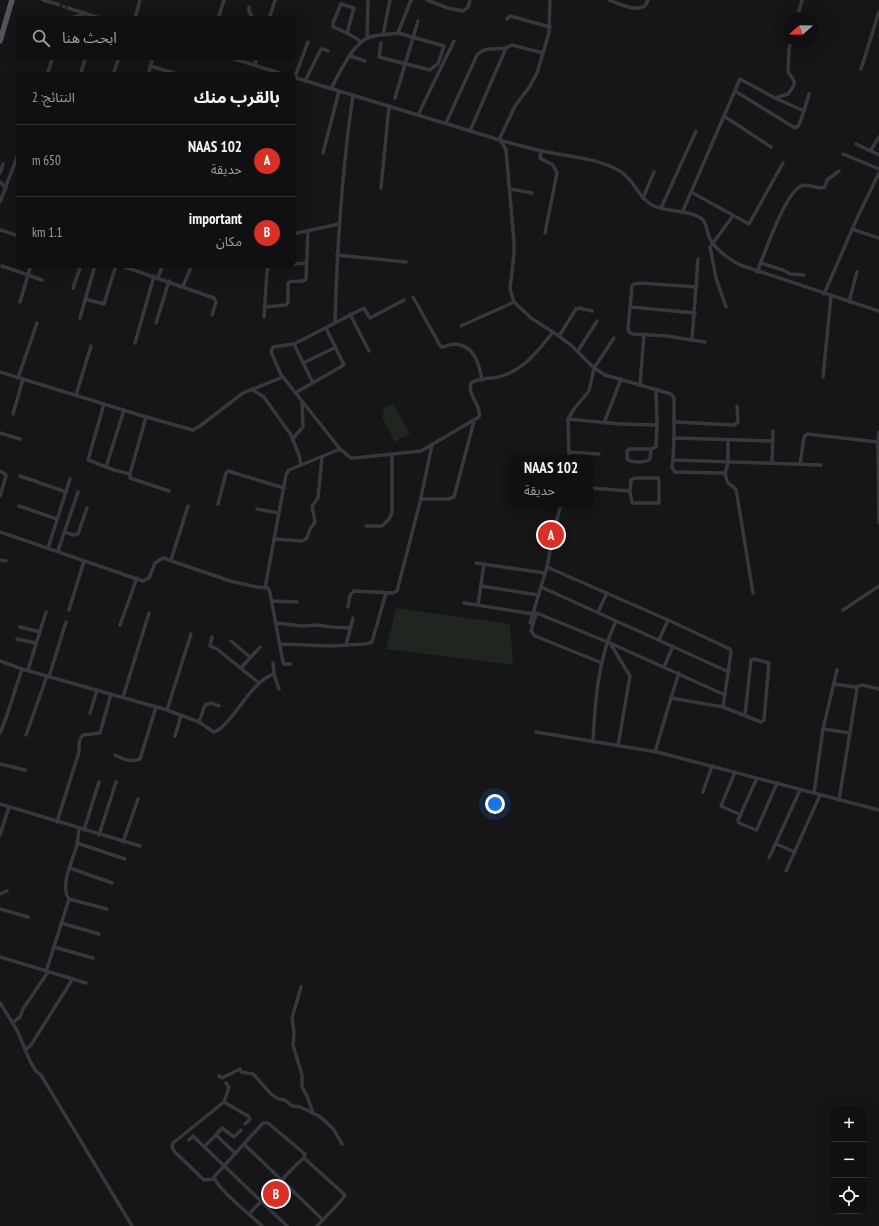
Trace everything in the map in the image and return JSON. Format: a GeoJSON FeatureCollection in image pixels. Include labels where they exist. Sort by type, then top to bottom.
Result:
{"type":"FeatureCollection","features":[{"type":"Feature","properties":{"kind":"main road"},"geometry":{"type":"LineString","coordinates":[[0,41],[12,0]]}},
{"type":"Feature","properties":{"kind":"street"},"geometry":{"type":"LineString","coordinates":[[43,0],[56,3]]}},
{"type":"Feature","properties":{"kind":"street"},"geometry":{"type":"LineString","coordinates":[[136,16],[140,0]]}},
{"type":"Feature","properties":{"kind":"street"},"geometry":{"type":"LineString","coordinates":[[219,16],[224,0]]}},
{"type":"Feature","properties":{"kind":"street"},"geometry":{"type":"LineString","coordinates":[[270,16],[275,0]]}},
{"type":"Feature","properties":{"kind":"street"},"geometry":{"type":"LineString","coordinates":[[367,38],[368,0]]}},
{"type":"Feature","properties":{"kind":"street"},"geometry":{"type":"LineString","coordinates":[[383,35],[390,0]]}},
{"type":"Feature","properties":{"kind":"street"},"geometry":{"type":"LineString","coordinates":[[398,33],[411,0]]}},
{"type":"Feature","properties":{"kind":"street"},"geometry":{"type":"LineString","coordinates":[[427,0],[448,8],[463,11],[468,8],[470,0]]}},
{"type":"Feature","properties":{"kind":"street"},"geometry":{"type":"LineString","coordinates":[[500,140],[515,106],[534,80],[550,27],[550,0]]}},
{"type":"Feature","properties":{"kind":"street"},"geometry":{"type":"LineString","coordinates":[[609,0],[629,7],[639,8],[645,6],[648,0]]}},
{"type":"Feature","properties":{"kind":"street"},"geometry":{"type":"LineString","coordinates":[[799,12],[802,0]]}},
{"type":"Feature","properties":{"kind":"street"},"geometry":{"type":"LineString","coordinates":[[347,33],[354,8],[341,4],[333,26],[347,33],[356,37],[361,42]]}},
{"type":"Feature","properties":{"kind":"street"},"geometry":{"type":"LineString","coordinates":[[249,7],[249,13],[252,16]]}},
{"type":"Feature","properties":{"kind":"street"},"geometry":{"type":"LineString","coordinates":[[68,8],[92,16]]}},
{"type":"Feature","properties":{"kind":"street"},"geometry":{"type":"LineString","coordinates":[[861,69],[879,12]]}},
{"type":"Feature","properties":{"kind":"street"},"geometry":{"type":"LineString","coordinates":[[78,16],[85,13]]}},
{"type":"Feature","properties":{"kind":"street"},"geometry":{"type":"LineString","coordinates":[[507,19],[510,16],[550,27]]}},
{"type":"Feature","properties":{"kind":"street"},"geometry":{"type":"LineString","coordinates":[[395,98],[418,22]]}},
{"type":"Feature","properties":{"kind":"street"},"geometry":{"type":"LineString","coordinates":[[331,89],[350,56],[361,42],[367,38],[398,33],[443,45],[444,47],[438,64],[430,70],[378,57],[381,43]]}},
{"type":"Feature","properties":{"kind":"street"},"geometry":{"type":"LineString","coordinates":[[418,115],[454,41]]}},
{"type":"Feature","properties":{"kind":"street"},"geometry":{"type":"LineString","coordinates":[[296,72],[308,42]]}},
{"type":"Feature","properties":{"kind":"street"},"geometry":{"type":"LineString","coordinates":[[446,123],[477,55],[483,50],[488,48],[506,48],[512,45],[543,53]]}},
{"type":"Feature","properties":{"kind":"street"},"geometry":{"type":"LineString","coordinates":[[305,81],[321,49],[323,48],[328,51]]}},
{"type":"Feature","properties":{"kind":"street"},"geometry":{"type":"LineString","coordinates":[[470,131],[506,48]]}},
{"type":"Feature","properties":{"kind":"street"},"geometry":{"type":"LineString","coordinates":[[775,98],[788,94],[795,82],[788,72],[789,48]]}},
{"type":"Feature","properties":{"kind":"street"},"geometry":{"type":"LineString","coordinates":[[350,56],[366,61]]}},
{"type":"Feature","properties":{"kind":"street"},"geometry":{"type":"LineString","coordinates":[[48,72],[52,60]]}},
{"type":"Feature","properties":{"kind":"street"},"geometry":{"type":"LineString","coordinates":[[81,72],[85,60]]}},
{"type":"Feature","properties":{"kind":"street"},"geometry":{"type":"LineString","coordinates":[[115,72],[118,60]]}},
{"type":"Feature","properties":{"kind":"street"},"geometry":{"type":"LineString","coordinates":[[149,72],[152,60]]}},
{"type":"Feature","properties":{"kind":"street"},"geometry":{"type":"LineString","coordinates":[[244,60],[276,72]]}},
{"type":"Feature","properties":{"kind":"street"},"geometry":{"type":"LineString","coordinates":[[255,65],[256,60]]}},
{"type":"Feature","properties":{"kind":"street"},"geometry":{"type":"LineString","coordinates":[[150,66],[171,72]]}},
{"type":"Feature","properties":{"kind":"street"},"geometry":{"type":"LineString","coordinates":[[296,78],[500,140],[613,167],[628,178],[643,198],[653,206],[703,220],[708,236],[713,244],[737,264],[879,312]]}},
{"type":"Feature","properties":{"kind":"street"},"geometry":{"type":"LineString","coordinates":[[682,213],[740,79],[775,98],[804,111]]}},
{"type":"Feature","properties":{"kind":"street"},"geometry":{"type":"LineString","coordinates":[[323,153],[339,91]]}},
{"type":"Feature","properties":{"kind":"street"},"geometry":{"type":"LineString","coordinates":[[735,91],[795,128],[799,125],[809,94]]}},
{"type":"Feature","properties":{"kind":"street"},"geometry":{"type":"LineString","coordinates":[[334,323],[337,255],[345,152],[353,95]]}},
{"type":"Feature","properties":{"kind":"street"},"geometry":{"type":"LineString","coordinates":[[381,188],[389,106]]}},
{"type":"Feature","properties":{"kind":"street"},"geometry":{"type":"LineString","coordinates":[[724,116],[770,147]]}},
{"type":"Feature","properties":{"kind":"street"},"geometry":{"type":"LineString","coordinates":[[661,208],[696,131]]}},
{"type":"Feature","properties":{"kind":"street"},"geometry":{"type":"LineString","coordinates":[[871,150],[879,137]]}},
{"type":"Feature","properties":{"kind":"street"},"geometry":{"type":"LineString","coordinates":[[500,140],[506,150],[510,189],[514,254],[510,289],[514,302],[531,318],[559,336],[578,351],[594,368],[605,375],[671,394],[674,398],[675,422],[672,467],[675,472],[725,474]]}},
{"type":"Feature","properties":{"kind":"street"},"geometry":{"type":"LineString","coordinates":[[856,144],[879,155]]}},
{"type":"Feature","properties":{"kind":"street"},"geometry":{"type":"LineString","coordinates":[[541,151],[540,158],[557,169],[545,233]]}},
{"type":"Feature","properties":{"kind":"street"},"geometry":{"type":"LineString","coordinates":[[843,154],[879,169]]}},
{"type":"Feature","properties":{"kind":"street"},"geometry":{"type":"LineString","coordinates":[[0,202],[16,160]]}},
{"type":"Feature","properties":{"kind":"street"},"geometry":{"type":"LineString","coordinates":[[691,192],[749,224],[782,163]]}},
{"type":"Feature","properties":{"kind":"street"},"geometry":{"type":"LineString","coordinates":[[0,173],[3,164]]}},
{"type":"Feature","properties":{"kind":"street"},"geometry":{"type":"LineString","coordinates":[[757,272],[774,228],[797,189],[806,185],[821,189],[825,187],[828,180],[840,171]]}},
{"type":"Feature","properties":{"kind":"street"},"geometry":{"type":"LineString","coordinates":[[643,198],[654,172]]}},
{"type":"Feature","properties":{"kind":"street"},"geometry":{"type":"LineString","coordinates":[[824,294],[879,172]]}},
{"type":"Feature","properties":{"kind":"street"},"geometry":{"type":"LineString","coordinates":[[0,182],[6,188]]}},
{"type":"Feature","properties":{"kind":"street"},"geometry":{"type":"LineString","coordinates":[[510,189],[532,193]]}},
{"type":"Feature","properties":{"kind":"street"},"geometry":{"type":"LineString","coordinates":[[726,307],[710,255],[710,247],[733,216]]}},
{"type":"Feature","properties":{"kind":"street"},"geometry":{"type":"LineString","coordinates":[[296,233],[339,224]]}},
{"type":"Feature","properties":{"kind":"street"},"geometry":{"type":"LineString","coordinates":[[852,229],[879,238]]}},
{"type":"Feature","properties":{"kind":"street"},"geometry":{"type":"LineString","coordinates":[[0,230],[16,235]]}},
{"type":"Feature","properties":{"kind":"street"},"geometry":{"type":"LineString","coordinates":[[265,306],[284,306],[287,304],[288,284],[291,281],[305,280],[308,231]]}},
{"type":"Feature","properties":{"kind":"street"},"geometry":{"type":"LineString","coordinates":[[337,255],[406,262]]}},
{"type":"Feature","properties":{"kind":"street"},"geometry":{"type":"LineString","coordinates":[[692,340],[698,259]]}},
{"type":"Feature","properties":{"kind":"street"},"geometry":{"type":"LineString","coordinates":[[296,264],[306,263]]}},
{"type":"Feature","properties":{"kind":"street"},"geometry":{"type":"LineString","coordinates":[[761,263],[790,274],[804,275]]}},
{"type":"Feature","properties":{"kind":"street"},"geometry":{"type":"LineString","coordinates":[[2,266],[42,280]]}},
{"type":"Feature","properties":{"kind":"street"},"geometry":{"type":"LineString","coordinates":[[20,302],[30,268]]}},
{"type":"Feature","properties":{"kind":"street"},"geometry":{"type":"LineString","coordinates":[[73,288],[80,268]]}},
{"type":"Feature","properties":{"kind":"street"},"geometry":{"type":"LineString","coordinates":[[80,318],[94,268]]}},
{"type":"Feature","properties":{"kind":"street"},"geometry":{"type":"LineString","coordinates":[[85,299],[104,304],[115,268]]}},
{"type":"Feature","properties":{"kind":"street"},"geometry":{"type":"LineString","coordinates":[[128,268],[215,298],[216,302],[212,315]]}},
{"type":"Feature","properties":{"kind":"street"},"geometry":{"type":"LineString","coordinates":[[135,343],[156,277],[160,268]]}},
{"type":"Feature","properties":{"kind":"street"},"geometry":{"type":"LineString","coordinates":[[183,286],[191,268]]}},
{"type":"Feature","properties":{"kind":"street"},"geometry":{"type":"LineString","coordinates":[[264,317],[268,268]]}},
{"type":"Feature","properties":{"kind":"street"},"geometry":{"type":"LineString","coordinates":[[849,302],[857,272]]}},
{"type":"Feature","properties":{"kind":"street"},"geometry":{"type":"LineString","coordinates":[[156,323],[169,281]]}},
{"type":"Feature","properties":{"kind":"street"},"geometry":{"type":"LineString","coordinates":[[697,287],[636,283],[632,286],[628,328],[629,332],[633,334],[644,334],[705,342]]}},
{"type":"Feature","properties":{"kind":"street"},"geometry":{"type":"LineString","coordinates":[[414,296],[441,346],[443,347],[452,344],[463,346],[472,352],[478,361],[482,380]]}},
{"type":"Feature","properties":{"kind":"street"},"geometry":{"type":"LineString","coordinates":[[823,377],[831,296]]}},
{"type":"Feature","properties":{"kind":"street"},"geometry":{"type":"LineString","coordinates":[[404,300],[370,318],[364,308],[294,344],[275,347],[271,350],[282,377],[286,380],[302,403],[340,450],[351,458],[421,451],[474,421],[479,417],[480,413],[470,386],[472,382],[505,375],[523,365],[536,353],[553,332]]}},
{"type":"Feature","properties":{"kind":"street"},"geometry":{"type":"LineString","coordinates":[[461,326],[514,302]]}},
{"type":"Feature","properties":{"kind":"street"},"geometry":{"type":"LineString","coordinates":[[631,307],[695,313]]}},
{"type":"Feature","properties":{"kind":"street"},"geometry":{"type":"LineString","coordinates":[[559,336],[576,309],[579,308],[592,311]]}},
{"type":"Feature","properties":{"kind":"street"},"geometry":{"type":"LineString","coordinates":[[350,314],[368,351]]}},
{"type":"Feature","properties":{"kind":"street"},"geometry":{"type":"LineString","coordinates":[[578,351],[596,321]]}},
{"type":"Feature","properties":{"kind":"street"},"geometry":{"type":"LineString","coordinates":[[18,378],[37,323]]}},
{"type":"Feature","properties":{"kind":"street"},"geometry":{"type":"LineString","coordinates":[[295,393],[344,366],[336,346],[326,328]]}},
{"type":"Feature","properties":{"kind":"street"},"geometry":{"type":"LineString","coordinates":[[640,385],[644,334]]}},
{"type":"Feature","properties":{"kind":"street"},"geometry":{"type":"LineString","coordinates":[[599,454],[569,452],[568,419],[589,391],[594,368],[614,338]]}},
{"type":"Feature","properties":{"kind":"street"},"geometry":{"type":"LineString","coordinates":[[294,344],[313,383]]}},
{"type":"Feature","properties":{"kind":"street"},"geometry":{"type":"LineString","coordinates":[[76,395],[91,346]]}},
{"type":"Feature","properties":{"kind":"street"},"geometry":{"type":"LineString","coordinates":[[303,363],[336,346]]}},
{"type":"Feature","properties":{"kind":"street"},"geometry":{"type":"LineString","coordinates":[[0,372],[188,429],[195,429],[230,402],[251,389],[282,377]]}},
{"type":"Feature","properties":{"kind":"street"},"geometry":{"type":"LineString","coordinates":[[13,414],[23,379]]}},
{"type":"Feature","properties":{"kind":"street"},"geometry":{"type":"LineString","coordinates":[[604,423],[621,379]]}},
{"type":"Feature","properties":{"kind":"street"},"geometry":{"type":"LineString","coordinates":[[251,389],[264,397],[293,438],[301,464]]}},
{"type":"Feature","properties":{"kind":"street"},"geometry":{"type":"LineString","coordinates":[[651,449],[650,460],[647,462],[627,460],[627,451],[629,449],[651,449],[656,447],[656,389]]}},
{"type":"Feature","properties":{"kind":"street"},"geometry":{"type":"LineString","coordinates":[[293,438],[303,427],[302,403]]}},
{"type":"Feature","properties":{"kind":"street"},"geometry":{"type":"LineString","coordinates":[[104,404],[88,459],[89,461],[130,474]]}},
{"type":"Feature","properties":{"kind":"street"},"geometry":{"type":"LineString","coordinates":[[675,422],[734,425],[738,422],[737,406]]}},
{"type":"Feature","properties":{"kind":"street"},"geometry":{"type":"LineString","coordinates":[[106,467],[124,410]]}},
{"type":"Feature","properties":{"kind":"street"},"geometry":{"type":"LineString","coordinates":[[146,417],[130,474],[131,479],[169,491]]}},
{"type":"Feature","properties":{"kind":"street"},"geometry":{"type":"LineString","coordinates":[[568,419],[604,423],[657,425]]}},
{"type":"Feature","properties":{"kind":"street"},"geometry":{"type":"LineString","coordinates":[[421,499],[448,499],[454,497],[474,421]]}},
{"type":"Feature","properties":{"kind":"street"},"geometry":{"type":"LineString","coordinates":[[772,463],[773,431]]}},
{"type":"Feature","properties":{"kind":"street"},"geometry":{"type":"LineString","coordinates":[[879,432],[879,522]]}},
{"type":"Feature","properties":{"kind":"street"},"geometry":{"type":"LineString","coordinates":[[0,433],[20,439]]}},
{"type":"Feature","properties":{"kind":"street"},"geometry":{"type":"LineString","coordinates":[[800,464],[804,437],[807,434],[878,442]]}},
{"type":"Feature","properties":{"kind":"street"},"geometry":{"type":"LineString","coordinates":[[674,438],[773,441]]}},
{"type":"Feature","properties":{"kind":"street"},"geometry":{"type":"LineString","coordinates":[[728,439],[728,462],[725,474],[727,481],[734,486],[736,492],[753,593]]}},
{"type":"Feature","properties":{"kind":"street"},"geometry":{"type":"LineString","coordinates":[[348,607],[350,595],[354,591],[394,593],[398,591],[421,499],[432,445]]}},
{"type":"Feature","properties":{"kind":"street"},"geometry":{"type":"LineString","coordinates":[[265,588],[288,471],[301,464],[340,450]]}},
{"type":"Feature","properties":{"kind":"street"},"geometry":{"type":"LineString","coordinates":[[366,526],[382,526],[389,519],[392,513],[392,454]]}},
{"type":"Feature","properties":{"kind":"street"},"geometry":{"type":"LineString","coordinates":[[274,539],[298,542],[307,538],[316,521],[312,506],[318,498],[322,456]]}},
{"type":"Feature","properties":{"kind":"street"},"geometry":{"type":"LineString","coordinates":[[673,460],[821,465]]}},
{"type":"Feature","properties":{"kind":"street"},"geometry":{"type":"LineString","coordinates":[[0,471],[6,476],[0,496]]}},
{"type":"Feature","properties":{"kind":"street"},"geometry":{"type":"LineString","coordinates":[[218,504],[226,473],[228,471],[284,488]]}},
{"type":"Feature","properties":{"kind":"street"},"geometry":{"type":"LineString","coordinates":[[20,476],[66,492]]}},
{"type":"Feature","properties":{"kind":"street"},"geometry":{"type":"LineString","coordinates":[[632,478],[658,478],[660,481],[659,502],[633,503],[630,500],[630,490],[630,481],[632,478]]}},
{"type":"Feature","properties":{"kind":"street"},"geometry":{"type":"LineString","coordinates":[[48,548],[70,479]]}},
{"type":"Feature","properties":{"kind":"street"},"geometry":{"type":"LineString","coordinates":[[593,488],[630,490]]}},
{"type":"Feature","properties":{"kind":"street"},"geometry":{"type":"LineString","coordinates":[[58,552],[78,492]]}},
{"type":"Feature","properties":{"kind":"street"},"geometry":{"type":"LineString","coordinates":[[19,506],[57,519]]}},
{"type":"Feature","properties":{"kind":"street"},"geometry":{"type":"LineString","coordinates":[[171,560],[188,506]]}},
{"type":"Feature","properties":{"kind":"street"},"geometry":{"type":"LineString","coordinates":[[560,507],[547,567],[534,613],[531,631],[535,636],[602,663]]}},
{"type":"Feature","properties":{"kind":"street"},"geometry":{"type":"LineString","coordinates":[[64,532],[74,535],[78,534],[87,508]]}},
{"type":"Feature","properties":{"kind":"street"},"geometry":{"type":"LineString","coordinates":[[257,509],[279,513]]}},
{"type":"Feature","properties":{"kind":"street"},"geometry":{"type":"LineString","coordinates":[[0,532],[143,580],[148,580],[155,563],[161,558],[171,560],[230,581],[270,590],[283,663],[291,664]]}},
{"type":"Feature","properties":{"kind":"street"},"geometry":{"type":"LineString","coordinates":[[0,560],[6,561]]}},
{"type":"Feature","properties":{"kind":"street"},"geometry":{"type":"LineString","coordinates":[[69,610],[84,561]]}},
{"type":"Feature","properties":{"kind":"street"},"geometry":{"type":"LineString","coordinates":[[476,563],[545,573]]}},
{"type":"Feature","properties":{"kind":"street"},"geometry":{"type":"LineString","coordinates":[[478,606],[484,564]]}},
{"type":"Feature","properties":{"kind":"street"},"geometry":{"type":"LineString","coordinates":[[547,567],[730,649],[731,652],[723,707]]}},
{"type":"Feature","properties":{"kind":"street"},"geometry":{"type":"LineString","coordinates":[[120,625],[137,578]]}},
{"type":"Feature","properties":{"kind":"street"},"geometry":{"type":"LineString","coordinates":[[481,586],[539,595]]}},
{"type":"Feature","properties":{"kind":"street"},"geometry":{"type":"LineString","coordinates":[[843,610],[879,586]]}},
{"type":"Feature","properties":{"kind":"street"},"geometry":{"type":"LineString","coordinates":[[541,587],[728,672]]}},
{"type":"Feature","properties":{"kind":"street"},"geometry":{"type":"LineString","coordinates":[[279,644],[346,645],[373,642],[386,593]]}},
{"type":"Feature","properties":{"kind":"street"},"geometry":{"type":"LineString","coordinates":[[598,612],[607,593]]}},
{"type":"Feature","properties":{"kind":"street"},"geometry":{"type":"LineString","coordinates":[[272,601],[297,602]]}},
{"type":"Feature","properties":{"kind":"street"},"geometry":{"type":"LineString","coordinates":[[464,603],[534,613],[679,673],[725,695]]}},
{"type":"Feature","properties":{"kind":"street"},"geometry":{"type":"LineString","coordinates":[[28,670],[46,612]]}},
{"type":"Feature","properties":{"kind":"street"},"geometry":{"type":"LineString","coordinates":[[123,697],[149,613]]}},
{"type":"Feature","properties":{"kind":"street"},"geometry":{"type":"LineString","coordinates":[[530,623],[534,613]]}},
{"type":"Feature","properties":{"kind":"street"},"geometry":{"type":"LineString","coordinates":[[346,645],[353,618]]}},
{"type":"Feature","properties":{"kind":"street"},"geometry":{"type":"LineString","coordinates":[[593,742],[596,697],[602,663],[616,620]]}},
{"type":"Feature","properties":{"kind":"street"},"geometry":{"type":"LineString","coordinates":[[659,640],[668,620]]}},
{"type":"Feature","properties":{"kind":"street"},"geometry":{"type":"LineString","coordinates":[[26,736],[48,677],[66,622]]}},
{"type":"Feature","properties":{"kind":"street"},"geometry":{"type":"LineString","coordinates":[[276,624],[303,626],[317,625],[350,628]]}},
{"type":"Feature","properties":{"kind":"street"},"geometry":{"type":"LineString","coordinates":[[20,627],[40,632]]}},
{"type":"Feature","properties":{"kind":"street"},"geometry":{"type":"LineString","coordinates":[[167,710],[191,634]]}},
{"type":"Feature","properties":{"kind":"street"},"geometry":{"type":"LineString","coordinates":[[212,636],[210,646],[216,649],[259,683]]}},
{"type":"Feature","properties":{"kind":"street"},"geometry":{"type":"LineString","coordinates":[[18,639],[36,643]]}},
{"type":"Feature","properties":{"kind":"street"},"geometry":{"type":"LineString","coordinates":[[231,641],[250,657]]}},
{"type":"Feature","properties":{"kind":"street"},"geometry":{"type":"LineString","coordinates":[[609,643],[630,676],[618,746]]}},
{"type":"Feature","properties":{"kind":"street"},"geometry":{"type":"LineString","coordinates":[[664,667],[672,646]]}},
{"type":"Feature","properties":{"kind":"street"},"geometry":{"type":"LineString","coordinates":[[241,668],[260,647]]}},
{"type":"Feature","properties":{"kind":"street"},"geometry":{"type":"LineString","coordinates":[[671,698],[723,707],[761,722],[764,720],[770,664],[768,662],[754,659],[751,660],[745,715]]}},
{"type":"Feature","properties":{"kind":"street"},"geometry":{"type":"LineString","coordinates":[[0,661],[48,677],[167,710],[199,722],[213,731],[217,731],[229,720],[259,683],[265,678],[274,674]]}},
{"type":"Feature","properties":{"kind":"street"},"geometry":{"type":"LineString","coordinates":[[273,664],[274,674],[279,689]]}},
{"type":"Feature","properties":{"kind":"street"},"geometry":{"type":"LineString","coordinates":[[0,733],[22,669]]}},
{"type":"Feature","properties":{"kind":"street"},"geometry":{"type":"LineString","coordinates":[[814,793],[823,729],[837,670]]}},
{"type":"Feature","properties":{"kind":"street"},"geometry":{"type":"LineString","coordinates":[[655,752],[679,673]]}},
{"type":"Feature","properties":{"kind":"street"},"geometry":{"type":"LineString","coordinates":[[834,684],[856,687],[862,685],[879,689]]}},
{"type":"Feature","properties":{"kind":"street"},"geometry":{"type":"LineString","coordinates":[[839,800],[857,689],[856,687]]}},
{"type":"Feature","properties":{"kind":"street"},"geometry":{"type":"LineString","coordinates":[[90,713],[97,690]]}},
{"type":"Feature","properties":{"kind":"street"},"geometry":{"type":"LineString","coordinates":[[57,822],[78,756],[80,739],[83,735],[100,733],[111,694]]}},
{"type":"Feature","properties":{"kind":"street"},"geometry":{"type":"LineString","coordinates":[[199,722],[204,705],[211,703],[219,706]]}},
{"type":"Feature","properties":{"kind":"street"},"geometry":{"type":"LineString","coordinates":[[114,754],[129,760],[140,759],[156,707]]}},
{"type":"Feature","properties":{"kind":"street"},"geometry":{"type":"LineString","coordinates":[[176,736],[181,716]]}},
{"type":"Feature","properties":{"kind":"street"},"geometry":{"type":"LineString","coordinates":[[823,729],[850,733]]}},
{"type":"Feature","properties":{"kind":"street"},"geometry":{"type":"LineString","coordinates":[[536,732],[655,752],[879,810]]}},
{"type":"Feature","properties":{"kind":"street"},"geometry":{"type":"LineString","coordinates":[[0,764],[25,770]]}},
{"type":"Feature","properties":{"kind":"street"},"geometry":{"type":"LineString","coordinates":[[703,792],[712,766]]}},
{"type":"Feature","properties":{"kind":"street"},"geometry":{"type":"LineString","coordinates":[[735,772],[721,806],[741,815]]}},
{"type":"Feature","properties":{"kind":"street"},"geometry":{"type":"LineString","coordinates":[[757,778],[738,820],[754,830],[757,829],[777,783]]}},
{"type":"Feature","properties":{"kind":"street"},"geometry":{"type":"LineString","coordinates":[[84,830],[98,782]]}},
{"type":"Feature","properties":{"kind":"street"},"geometry":{"type":"LineString","coordinates":[[99,835],[116,782]]}},
{"type":"Feature","properties":{"kind":"street"},"geometry":{"type":"LineString","coordinates":[[769,858],[800,790]]}},
{"type":"Feature","properties":{"kind":"street"},"geometry":{"type":"LineString","coordinates":[[786,871],[820,795]]}},
{"type":"Feature","properties":{"kind":"street"},"geometry":{"type":"LineString","coordinates":[[123,842],[138,799]]}},
{"type":"Feature","properties":{"kind":"street"},"geometry":{"type":"LineString","coordinates":[[0,804],[99,835],[140,846]]}},
{"type":"Feature","properties":{"kind":"street"},"geometry":{"type":"LineString","coordinates":[[0,835],[9,807]]}},
{"type":"Feature","properties":{"kind":"street"},"geometry":{"type":"LineString","coordinates":[[79,829],[77,843],[65,888],[66,895],[69,899],[107,909]]}},
{"type":"Feature","properties":{"kind":"street"},"geometry":{"type":"LineString","coordinates":[[77,843],[125,859]]}},
{"type":"Feature","properties":{"kind":"street"},"geometry":{"type":"LineString","coordinates":[[776,844],[795,852]]}},
{"type":"Feature","properties":{"kind":"street"},"geometry":{"type":"LineString","coordinates":[[70,868],[112,883]]}},
{"type":"Feature","properties":{"kind":"street"},"geometry":{"type":"LineString","coordinates":[[0,894],[7,891]]}},
{"type":"Feature","properties":{"kind":"street"},"geometry":{"type":"LineString","coordinates":[[12,1023],[20,1017],[23,1009],[47,972],[69,899]]}},
{"type":"Feature","properties":{"kind":"street"},"geometry":{"type":"LineString","coordinates":[[0,909],[28,917]]}},
{"type":"Feature","properties":{"kind":"street"},"geometry":{"type":"LineString","coordinates":[[61,923],[99,934]]}},
{"type":"Feature","properties":{"kind":"street"},"geometry":{"type":"LineString","coordinates":[[54,947],[93,958]]}},
{"type":"Feature","properties":{"kind":"street"},"geometry":{"type":"LineString","coordinates":[[0,957],[86,983]]}},
{"type":"Feature","properties":{"kind":"street"},"geometry":{"type":"LineString","coordinates":[[25,1050],[31,1045],[72,980]]}},
{"type":"Feature","properties":{"kind":"street"},"geometry":{"type":"LineString","coordinates":[[301,987],[292,1018],[294,1032],[293,1045],[302,1075],[302,1087],[307,1096],[312,1113]]}},
{"type":"Feature","properties":{"kind":"street"},"geometry":{"type":"LineString","coordinates":[[0,1003],[12,1023],[32,1065],[41,1075],[132,1226]]}},
{"type":"Feature","properties":{"kind":"street"},"geometry":{"type":"LineString","coordinates":[[219,1076],[222,1078],[240,1069],[241,1072],[253,1074],[272,1095],[286,1100],[292,1106],[300,1107],[317,1115],[339,1136],[342,1144]]}},
{"type":"Feature","properties":{"kind":"street"},"geometry":{"type":"LineString","coordinates":[[215,1179],[204,1180],[174,1151],[172,1147],[173,1143],[224,1102],[229,1087],[226,1083]]}},
{"type":"Feature","properties":{"kind":"street"},"geometry":{"type":"LineString","coordinates":[[224,1102],[248,1116],[250,1119],[245,1124]]}},
{"type":"Feature","properties":{"kind":"street"},"geometry":{"type":"LineString","coordinates":[[262,1226],[220,1187],[214,1177],[263,1123],[268,1123],[305,1154],[304,1158],[345,1195],[317,1226]]}},
{"type":"Feature","properties":{"kind":"street"},"geometry":{"type":"LineString","coordinates":[[204,1147],[222,1128],[234,1137],[241,1130]]}},
{"type":"Feature","properties":{"kind":"street"},"geometry":{"type":"LineString","coordinates":[[216,1135],[235,1153]]}},
{"type":"Feature","properties":{"kind":"street"},"geometry":{"type":"LineString","coordinates":[[189,1140],[193,1136],[286,1226]]}},
{"type":"Feature","properties":{"kind":"street"},"geometry":{"type":"LineString","coordinates":[[244,1144],[323,1220]]}},
{"type":"Feature","properties":{"kind":"street"},"geometry":{"type":"LineString","coordinates":[[249,1214],[304,1158]]}},
{"type":"Feature","properties":{"kind":"shaded area"},"geometry":{"type":"Polygon","coordinates":[[[393,404],[410,434],[395,442],[382,417],[384,408],[393,404]]]}},
{"type":"Feature","properties":{"kind":"shaded area"},"geometry":{"type":"Polygon","coordinates":[[[396,608],[510,624],[513,665],[386,649],[396,608]]]}},
{"type":"Feature","properties":{"kind":"tunnel"},"geometry":{"type":"LineString","coordinates":[[57,4],[68,8]]}},
{"type":"Feature","properties":{"kind":"place","name":"NAAS 102"},"geometry":{"type":"Point","coordinates":[551,535]}},
{"type":"Feature","properties":{"kind":"place","name":"important"},"geometry":{"type":"Point","coordinates":[276,1194]}}]}
